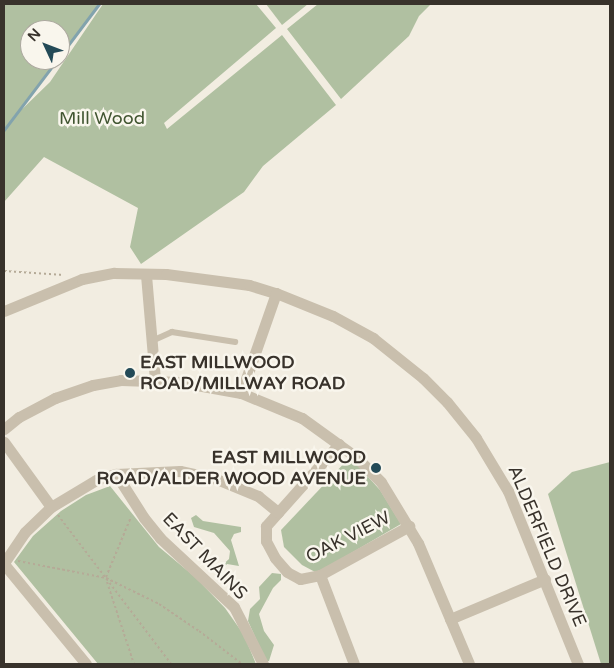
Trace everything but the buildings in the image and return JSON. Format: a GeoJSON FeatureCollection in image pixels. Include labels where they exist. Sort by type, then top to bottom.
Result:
{"type":"FeatureCollection","features":[{"type":"Feature","properties":{"kind":"street","name":"ALDERFIELD DRIVE"},"geometry":{"type":"LineString","coordinates":[[4,311],[82,278],[114,273],[166,274],[249,285],[276,293],[333,316],[373,338],[423,378],[447,402],[476,438],[508,492],[578,664]]}},
{"type":"Feature","properties":{"kind":"street"},"geometry":{"type":"LineString","coordinates":[[146,275],[154,380]]}},
{"type":"Feature","properties":{"kind":"street"},"geometry":{"type":"LineString","coordinates":[[241,393],[276,293]]}},
{"type":"Feature","properties":{"kind":"street"},"geometry":{"type":"LineString","coordinates":[[4,429],[19,417],[55,398],[93,385],[121,380],[180,382],[241,393],[302,418],[356,457],[381,482],[409,526],[469,664]]}},
{"type":"Feature","properties":{"kind":"street"},"geometry":{"type":"LineString","coordinates":[[4,442],[51,507]]}},
{"type":"Feature","properties":{"kind":"street","name":"OAK VIEW"},"geometry":{"type":"LineString","coordinates":[[339,444],[266,526],[266,541],[275,558],[287,572],[300,579],[320,575],[409,526]]}},
{"type":"Feature","properties":{"kind":"street"},"geometry":{"type":"LineString","coordinates":[[86,664],[4,562],[25,532],[51,507],[90,483],[116,474],[180,471],[214,478],[258,496],[278,512]]}},
{"type":"Feature","properties":{"kind":"street","name":"EAST MAINS"},"geometry":{"type":"LineString","coordinates":[[116,474],[136,506],[160,538],[234,607],[263,664]]}},
{"type":"Feature","properties":{"kind":"street"},"geometry":{"type":"LineString","coordinates":[[320,575],[354,664]]}},
{"type":"Feature","properties":{"kind":"street"},"geometry":{"type":"LineString","coordinates":[[450,619],[545,579]]}},
{"type":"Feature","properties":{"kind":"lane"},"geometry":{"type":"LineString","coordinates":[[152,341],[172,332],[235,342]]}},
{"type":"Feature","properties":{"kind":"path"},"geometry":{"type":"LineString","coordinates":[[4,271],[82,278]]}},
{"type":"Feature","properties":{"kind":"path"},"geometry":{"type":"LineString","coordinates":[[134,664],[106,578],[136,506]]}},
{"type":"Feature","properties":{"kind":"path"},"geometry":{"type":"LineString","coordinates":[[51,507],[172,664]]}},
{"type":"Feature","properties":{"kind":"path"},"geometry":{"type":"LineString","coordinates":[[4,562],[106,578],[159,604],[199,631],[242,664]]}},
{"type":"Feature","properties":{"kind":"green space","name":"Mill Wood"},"geometry":{"type":"Polygon","coordinates":[[[4,4],[99,4],[70,43],[70,20],[20,20],[20,70],[49,70],[12,119],[50,82],[58,70],[70,70],[70,53],[103,4],[256,4],[276,28],[164,123],[167,129],[282,35],[336,105],[263,166],[244,192],[141,264],[130,247],[138,208],[44,157],[4,202],[4,4]]]}},
{"type":"Feature","properties":{"kind":"green space"},"geometry":{"type":"Polygon","coordinates":[[[266,4],[308,4],[282,25],[266,4]]]}},
{"type":"Feature","properties":{"kind":"green space"},"geometry":{"type":"Polygon","coordinates":[[[318,4],[431,4],[419,16],[409,36],[341,99],[287,29],[318,4]]]}},
{"type":"Feature","properties":{"kind":"green space"},"geometry":{"type":"Polygon","coordinates":[[[350,457],[380,490],[401,524],[317,573],[302,565],[284,547],[281,530],[350,457]]]}},
{"type":"Feature","properties":{"kind":"green space"},"geometry":{"type":"Polygon","coordinates":[[[610,462],[610,664],[601,664],[548,494],[572,472],[610,462]]]}},
{"type":"Feature","properties":{"kind":"green space"},"geometry":{"type":"Polygon","coordinates":[[[110,486],[159,547],[195,577],[225,608],[244,635],[256,664],[98,664],[14,562],[33,536],[61,511],[86,495],[110,486]]]}},
{"type":"Feature","properties":{"kind":"green space"},"geometry":{"type":"Polygon","coordinates":[[[196,515],[203,521],[241,527],[241,532],[234,534],[231,540],[239,566],[227,564],[221,571],[218,569],[229,559],[230,551],[214,533],[194,527],[191,518],[196,515]]]}},
{"type":"Feature","properties":{"kind":"green space"},"geometry":{"type":"Polygon","coordinates":[[[272,573],[281,574],[281,580],[273,588],[259,614],[264,631],[274,645],[269,661],[266,661],[248,621],[250,609],[260,599],[259,587],[272,573]]]}},
{"type":"Feature","properties":{"kind":"waterway"},"geometry":{"type":"LineString","coordinates":[[70,43],[99,4]]}},
{"type":"Feature","properties":{"kind":"waterway"},"geometry":{"type":"LineString","coordinates":[[4,130],[49,70]]}},
{"type":"Feature","properties":{"kind":"place","name":"EAST MILLWOOD ROAD/MILLWAY ROAD"},"geometry":{"type":"Point","coordinates":[130,373]}},
{"type":"Feature","properties":{"kind":"place","name":"EAST MILLWOOD ROAD/ALDER WOOD AVENUE"},"geometry":{"type":"Point","coordinates":[376,468]}}]}
